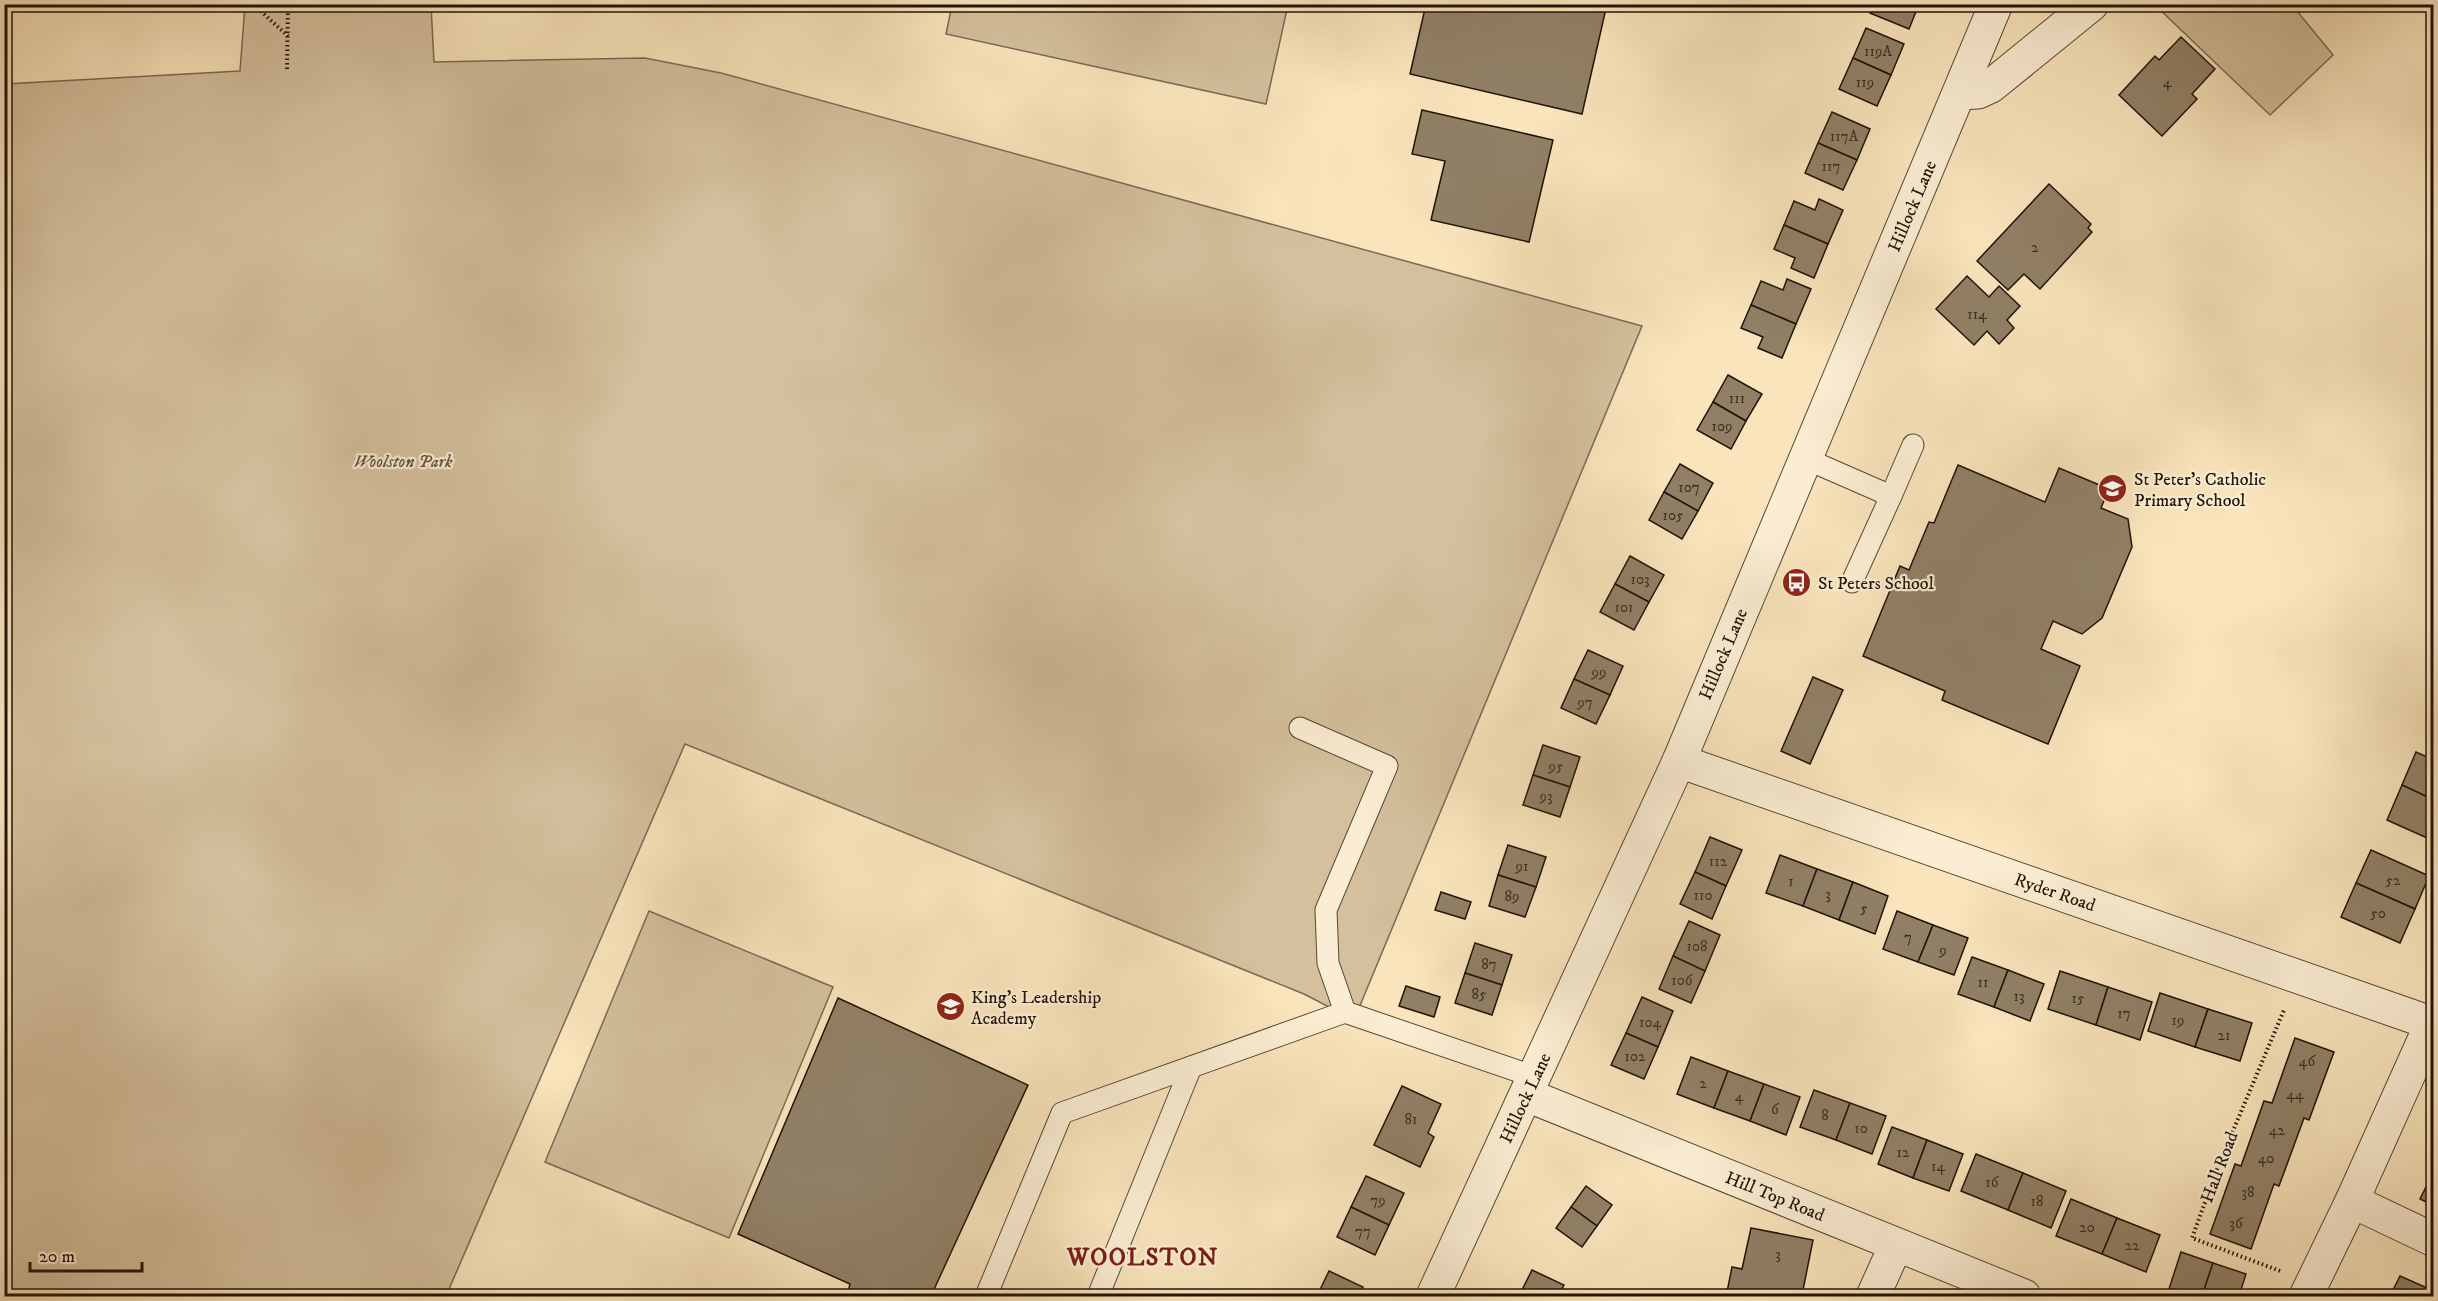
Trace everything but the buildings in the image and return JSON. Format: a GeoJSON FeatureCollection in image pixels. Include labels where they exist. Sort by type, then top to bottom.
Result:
{"type":"FeatureCollection","features":[{"type":"Feature","properties":{"kind":"street","name":"Hillock Lane"},"geometry":{"type":"LineString","coordinates":[[1433,1296],[1678,761],[1995,4]]}},
{"type":"Feature","properties":{"kind":"street"},"geometry":{"type":"LineString","coordinates":[[1959,93],[1978,92],[1991,86],[2092,4]]}},
{"type":"Feature","properties":{"kind":"street","name":"Ryder Road"},"geometry":{"type":"LineString","coordinates":[[1678,761],[2298,978],[2432,1020]]}},
{"type":"Feature","properties":{"kind":"street"},"geometry":{"type":"LineString","coordinates":[[2309,1290],[2352,1201],[2432,1020]]}},
{"type":"Feature","properties":{"kind":"street","name":"Hill Top Road"},"geometry":{"type":"LineString","coordinates":[[1531,1086],[1896,1245],[2024,1296]]}},
{"type":"Feature","properties":{"kind":"street"},"geometry":{"type":"LineString","coordinates":[[2352,1201],[2433,1240]]}},
{"type":"Feature","properties":{"kind":"street"},"geometry":{"type":"LineString","coordinates":[[1873,1296],[1896,1245]]}},
{"type":"Feature","properties":{"kind":"lane"},"geometry":{"type":"LineString","coordinates":[[1852,582],[1913,445]]}},
{"type":"Feature","properties":{"kind":"lane"},"geometry":{"type":"LineString","coordinates":[[1804,458],[1891,496]]}},
{"type":"Feature","properties":{"kind":"lane"},"geometry":{"type":"LineString","coordinates":[[1300,728],[1387,766],[1326,910],[1328,963],[1345,1012]]}},
{"type":"Feature","properties":{"kind":"lane"},"geometry":{"type":"LineString","coordinates":[[986,1296],[1062,1113],[1345,1012],[1531,1086]]}},
{"type":"Feature","properties":{"kind":"lane"},"geometry":{"type":"LineString","coordinates":[[1098,1296],[1191,1067]]}},
{"type":"Feature","properties":{"kind":"path"},"geometry":{"type":"LineString","coordinates":[[287,69],[288,4]]}},
{"type":"Feature","properties":{"kind":"path"},"geometry":{"type":"LineString","coordinates":[[254,5],[288,36]]}},
{"type":"Feature","properties":{"kind":"path","name":"Hall Road"},"geometry":{"type":"LineString","coordinates":[[2298,978],[2219,1164],[2192,1238],[2309,1290]]}},
{"type":"Feature","properties":{"kind":"green space"},"geometry":{"type":"Polygon","coordinates":[[[952,4],[1288,5],[1266,104],[946,34],[952,4]]]}},
{"type":"Feature","properties":{"kind":"green space","name":"Woolston Park"},"geometry":{"type":"Polygon","coordinates":[[[245,5],[431,5],[434,62],[645,58],[721,73],[1642,326],[1354,1020],[1304,994],[685,744],[446,1296],[5,1296],[5,84],[240,71],[245,5]]]}},
{"type":"Feature","properties":{"kind":"green space"},"geometry":{"type":"Polygon","coordinates":[[[2155,5],[2292,5],[2333,55],[2270,115],[2155,5]]]}},
{"type":"Feature","properties":{"kind":"green space"},"geometry":{"type":"Polygon","coordinates":[[[649,911],[833,987],[729,1238],[545,1162],[649,911]]]}},
{"type":"Feature","properties":{"kind":"place","name":"St Peter's Catholic Primary School"},"geometry":{"type":"Point","coordinates":[2113,489]}},
{"type":"Feature","properties":{"kind":"place","name":"St Peters School"},"geometry":{"type":"Point","coordinates":[1797,583]}},
{"type":"Feature","properties":{"kind":"place","name":"King's Leadership Academy"},"geometry":{"type":"Point","coordinates":[950,1007]}},
{"type":"Feature","properties":{"kind":"district","name":"WOOLSTON"},"geometry":{"type":"Point","coordinates":[1143,1257]}}]}
